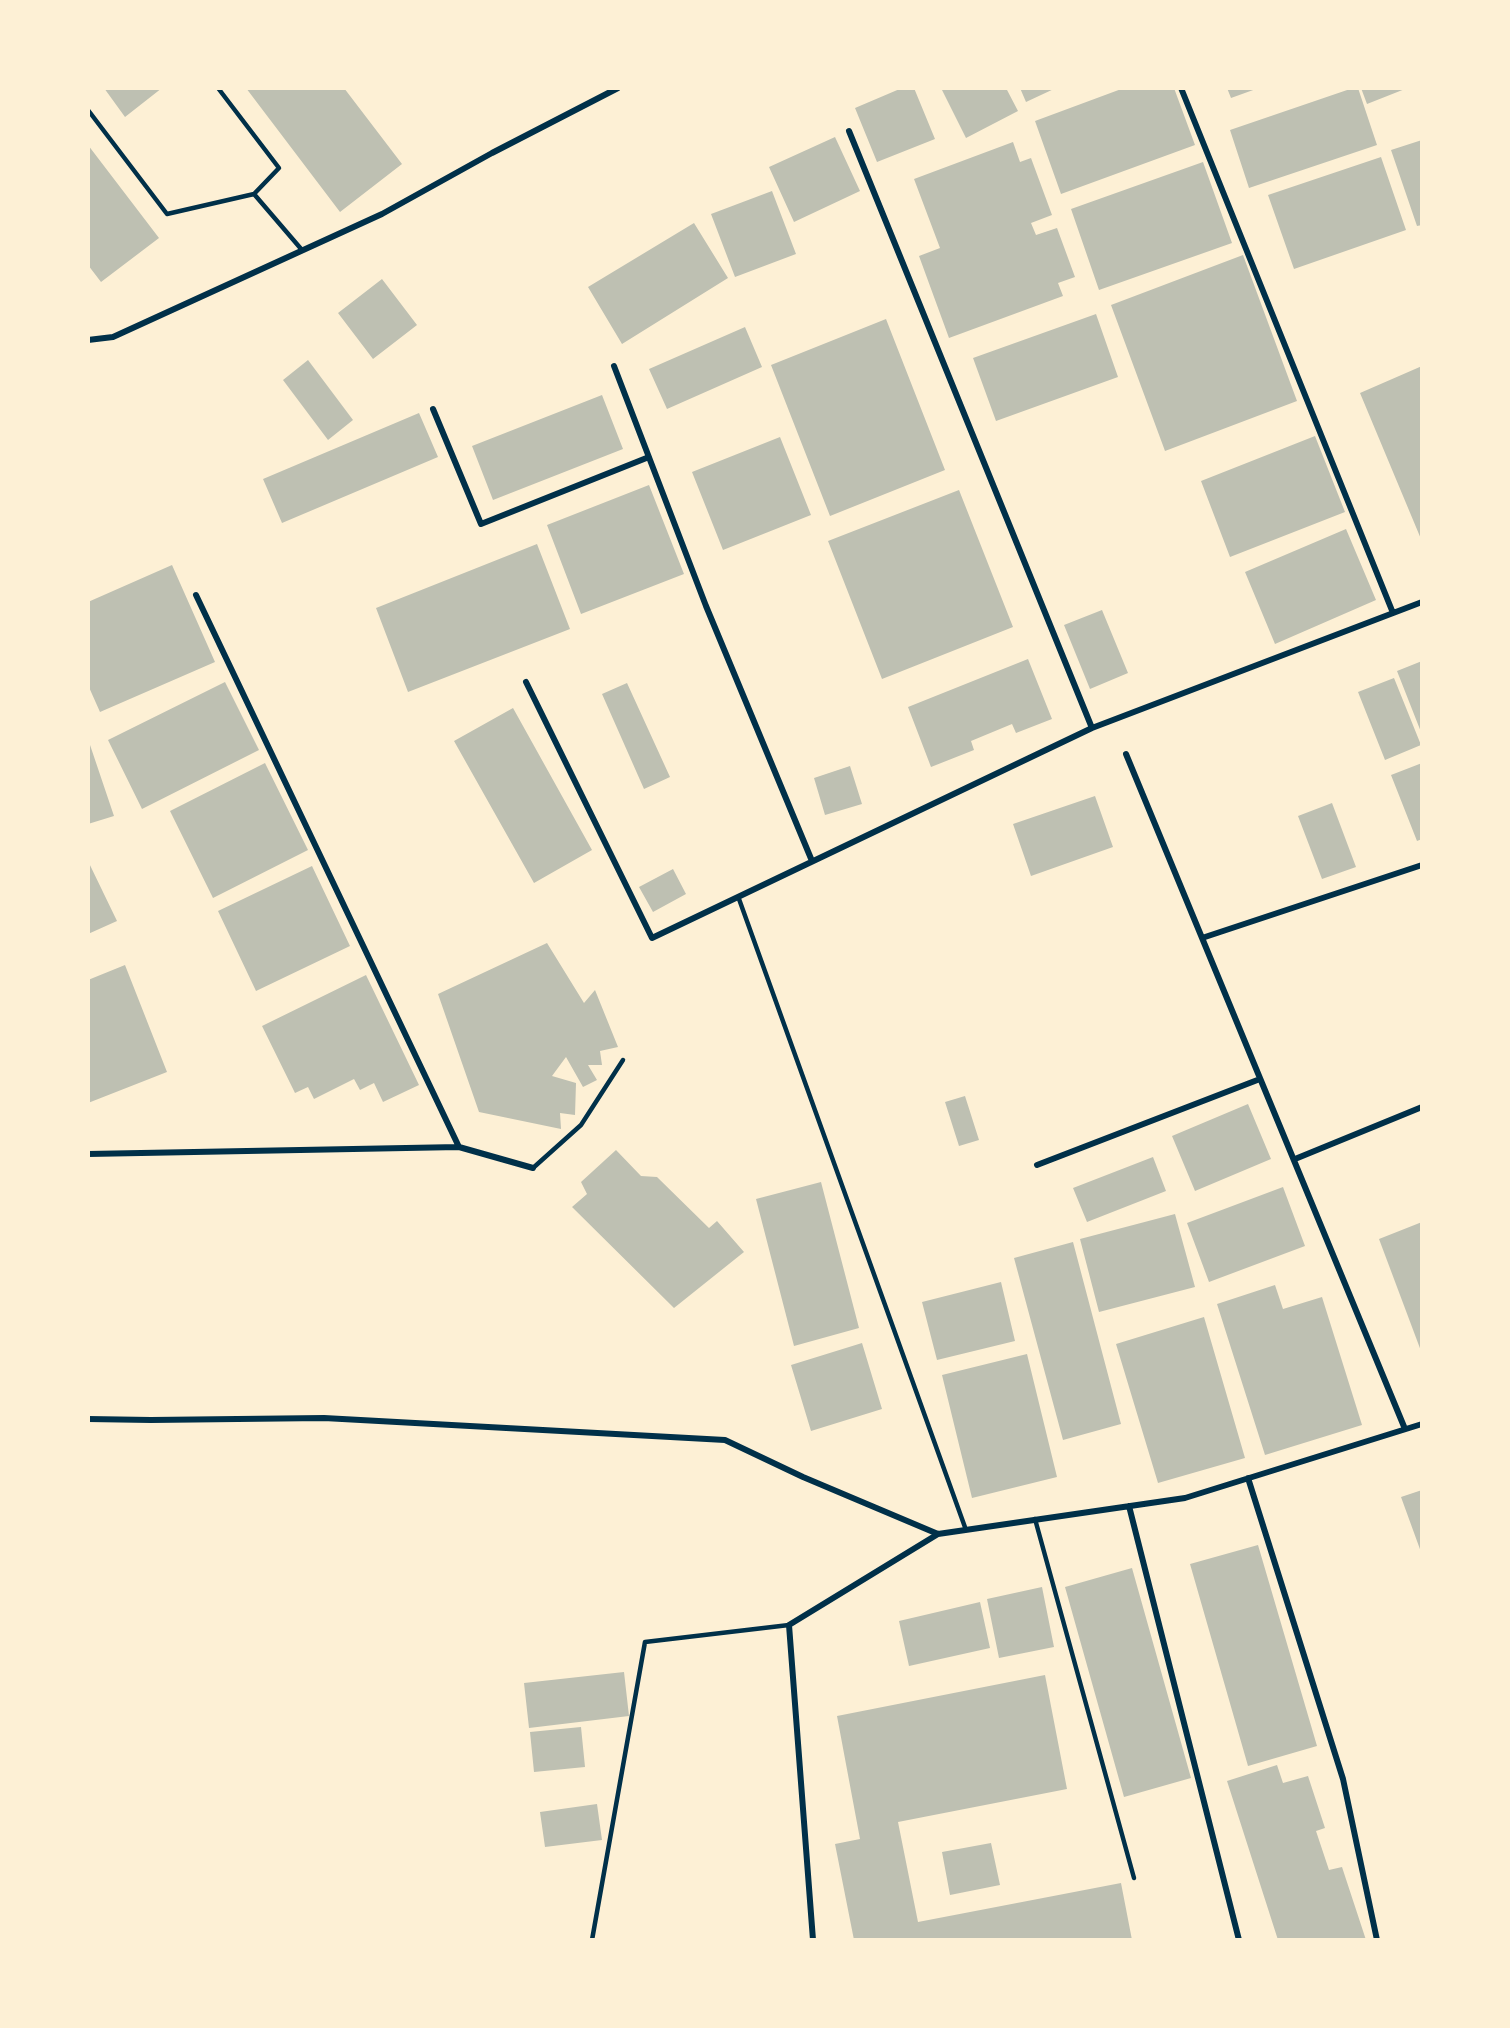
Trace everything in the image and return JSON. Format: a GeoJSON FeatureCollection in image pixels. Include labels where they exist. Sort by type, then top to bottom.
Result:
{"type":"FeatureCollection","features":[{"type":"Feature","properties":{"kind":"street"},"geometry":{"type":"LineString","coordinates":[[88,340],[113,337],[382,214],[492,153],[618,88]]}},
{"type":"Feature","properties":{"kind":"street"},"geometry":{"type":"LineString","coordinates":[[1181,88],[1393,613]]}},
{"type":"Feature","properties":{"kind":"street"},"geometry":{"type":"LineString","coordinates":[[849,131],[1092,728]]}},
{"type":"Feature","properties":{"kind":"street"},"geometry":{"type":"LineString","coordinates":[[614,366],[706,606],[812,861]]}},
{"type":"Feature","properties":{"kind":"street"},"geometry":{"type":"LineString","coordinates":[[433,409],[481,524],[649,457]]}},
{"type":"Feature","properties":{"kind":"street"},"geometry":{"type":"LineString","coordinates":[[196,595],[459,1147]]}},
{"type":"Feature","properties":{"kind":"street"},"geometry":{"type":"LineString","coordinates":[[526,682],[652,938],[1092,728],[1422,602]]}},
{"type":"Feature","properties":{"kind":"street"},"geometry":{"type":"LineString","coordinates":[[1126,754],[1260,1079],[1295,1158],[1405,1429]]}},
{"type":"Feature","properties":{"kind":"street"},"geometry":{"type":"LineString","coordinates":[[1202,938],[1422,865]]}},
{"type":"Feature","properties":{"kind":"street"},"geometry":{"type":"LineString","coordinates":[[1037,1165],[1260,1079]]}},
{"type":"Feature","properties":{"kind":"street"},"geometry":{"type":"LineString","coordinates":[[1295,1158],[1422,1107]]}},
{"type":"Feature","properties":{"kind":"street"},"geometry":{"type":"LineString","coordinates":[[88,1154],[459,1147],[533,1168]]}},
{"type":"Feature","properties":{"kind":"street"},"geometry":{"type":"LineString","coordinates":[[88,1419],[324,1418],[725,1440],[803,1477],[938,1533]]}},
{"type":"Feature","properties":{"kind":"street"},"geometry":{"type":"LineString","coordinates":[[813,1940],[789,1625],[938,1533],[1185,1498],[1422,1424]]}},
{"type":"Feature","properties":{"kind":"street"},"geometry":{"type":"LineString","coordinates":[[1248,1478],[1343,1779],[1377,1940]]}},
{"type":"Feature","properties":{"kind":"street"},"geometry":{"type":"LineString","coordinates":[[1129,1506],[1239,1940]]}},
{"type":"Feature","properties":{"kind":"lane"},"geometry":{"type":"LineString","coordinates":[[88,110],[167,214],[254,194],[279,168],[218,88]]}},
{"type":"Feature","properties":{"kind":"lane"},"geometry":{"type":"LineString","coordinates":[[254,194],[302,250]]}},
{"type":"Feature","properties":{"kind":"lane"},"geometry":{"type":"LineString","coordinates":[[739,898],[966,1530]]}},
{"type":"Feature","properties":{"kind":"lane"},"geometry":{"type":"LineString","coordinates":[[533,1168],[581,1125],[623,1060]]}},
{"type":"Feature","properties":{"kind":"lane"},"geometry":{"type":"LineString","coordinates":[[1035,1519],[1134,1878]]}},
{"type":"Feature","properties":{"kind":"lane"},"geometry":{"type":"LineString","coordinates":[[592,1940],[645,1642],[789,1625]]}},
{"type":"Feature","properties":{"kind":"building"},"geometry":{"type":"Polygon","coordinates":[[[104,88],[162,88],[125,117],[104,88]]]}},
{"type":"Feature","properties":{"kind":"building"},"geometry":{"type":"Polygon","coordinates":[[[246,88],[344,88],[402,164],[340,212],[246,88]]]}},
{"type":"Feature","properties":{"kind":"building"},"geometry":{"type":"Polygon","coordinates":[[[902,88],[914,88],[935,139],[877,162],[855,108],[902,88]]]}},
{"type":"Feature","properties":{"kind":"building"},"geometry":{"type":"Polygon","coordinates":[[[941,88],[1006,88],[1018,111],[966,138],[941,88]]]}},
{"type":"Feature","properties":{"kind":"building"},"geometry":{"type":"Polygon","coordinates":[[[1020,88],[1056,88],[1026,102],[1020,88]]]}},
{"type":"Feature","properties":{"kind":"building"},"geometry":{"type":"Polygon","coordinates":[[[1124,88],[1174,88],[1195,145],[1061,194],[1035,121],[1124,88]]]}},
{"type":"Feature","properties":{"kind":"building"},"geometry":{"type":"Polygon","coordinates":[[[1227,88],[1256,88],[1256,89],[1231,98],[1227,88]]]}},
{"type":"Feature","properties":{"kind":"building"},"geometry":{"type":"Polygon","coordinates":[[[1358,88],[1377,145],[1249,188],[1230,130],[1358,88]]]}},
{"type":"Feature","properties":{"kind":"building"},"geometry":{"type":"Polygon","coordinates":[[[1361,88],[1405,88],[1405,89],[1367,104],[1361,88]]]}},
{"type":"Feature","properties":{"kind":"building"},"geometry":{"type":"Polygon","coordinates":[[[835,137],[860,191],[794,222],[769,167],[835,137]]]}},
{"type":"Feature","properties":{"kind":"building"},"geometry":{"type":"Polygon","coordinates":[[[1422,140],[1422,225],[1417,226],[1391,150],[1422,140]]]}},
{"type":"Feature","properties":{"kind":"building"},"geometry":{"type":"Polygon","coordinates":[[[1013,142],[1020,162],[1031,158],[1052,215],[1031,223],[1036,235],[1057,228],[1075,277],[1058,283],[1063,296],[949,338],[919,256],[940,248],[914,179],[1013,142]]]}},
{"type":"Feature","properties":{"kind":"building"},"geometry":{"type":"Polygon","coordinates":[[[88,145],[159,238],[101,282],[88,265],[88,145]]]}},
{"type":"Feature","properties":{"kind":"building"},"geometry":{"type":"Polygon","coordinates":[[[1381,157],[1406,230],[1294,269],[1268,195],[1381,157]]]}},
{"type":"Feature","properties":{"kind":"building"},"geometry":{"type":"Polygon","coordinates":[[[1203,162],[1232,243],[1099,290],[1071,209],[1203,162]]]}},
{"type":"Feature","properties":{"kind":"building"},"geometry":{"type":"Polygon","coordinates":[[[772,191],[796,254],[735,277],[711,214],[772,191]]]}},
{"type":"Feature","properties":{"kind":"building"},"geometry":{"type":"Polygon","coordinates":[[[694,223],[728,278],[622,344],[588,287],[694,223]]]}},
{"type":"Feature","properties":{"kind":"building"},"geometry":{"type":"Polygon","coordinates":[[[1243,255],[1297,401],[1165,451],[1111,305],[1243,255]]]}},
{"type":"Feature","properties":{"kind":"building"},"geometry":{"type":"Polygon","coordinates":[[[382,279],[417,325],[373,359],[338,313],[382,279]]]}},
{"type":"Feature","properties":{"kind":"building"},"geometry":{"type":"Polygon","coordinates":[[[1096,314],[1118,377],[996,421],[973,358],[1096,314]]]}},
{"type":"Feature","properties":{"kind":"building"},"geometry":{"type":"Polygon","coordinates":[[[886,319],[945,470],[830,516],[771,365],[886,319]]]}},
{"type":"Feature","properties":{"kind":"building"},"geometry":{"type":"Polygon","coordinates":[[[745,327],[762,367],[667,409],[649,369],[745,327]]]}},
{"type":"Feature","properties":{"kind":"building"},"geometry":{"type":"Polygon","coordinates":[[[308,360],[353,420],[328,440],[283,380],[308,360]]]}},
{"type":"Feature","properties":{"kind":"building"},"geometry":{"type":"Polygon","coordinates":[[[1422,366],[1422,539],[1421,539],[1360,393],[1422,366]]]}},
{"type":"Feature","properties":{"kind":"building"},"geometry":{"type":"Polygon","coordinates":[[[602,395],[623,449],[493,500],[472,446],[602,395]]]}},
{"type":"Feature","properties":{"kind":"building"},"geometry":{"type":"Polygon","coordinates":[[[419,413],[438,457],[282,523],[263,479],[419,413]]]}},
{"type":"Feature","properties":{"kind":"building"},"geometry":{"type":"Polygon","coordinates":[[[1315,436],[1345,512],[1230,557],[1201,481],[1315,436]]]}},
{"type":"Feature","properties":{"kind":"building"},"geometry":{"type":"Polygon","coordinates":[[[780,437],[811,515],[723,550],[692,472],[780,437]]]}},
{"type":"Feature","properties":{"kind":"building"},"geometry":{"type":"Polygon","coordinates":[[[649,485],[684,574],[581,614],[547,525],[649,485]]]}},
{"type":"Feature","properties":{"kind":"building"},"geometry":{"type":"Polygon","coordinates":[[[959,490],[1013,627],[882,679],[828,541],[959,490]]]}},
{"type":"Feature","properties":{"kind":"building"},"geometry":{"type":"Polygon","coordinates":[[[1346,529],[1376,600],[1275,644],[1245,572],[1346,529]]]}},
{"type":"Feature","properties":{"kind":"building"},"geometry":{"type":"Polygon","coordinates":[[[537,544],[570,629],[408,692],[376,608],[537,544]]]}},
{"type":"Feature","properties":{"kind":"building"},"geometry":{"type":"Polygon","coordinates":[[[172,565],[215,662],[100,712],[88,685],[88,602],[172,565]]]}},
{"type":"Feature","properties":{"kind":"building"},"geometry":{"type":"Polygon","coordinates":[[[1102,610],[1128,673],[1090,689],[1064,625],[1102,610]]]}},
{"type":"Feature","properties":{"kind":"building"},"geometry":{"type":"Polygon","coordinates":[[[1028,659],[1052,719],[1016,733],[1012,724],[971,741],[974,750],[931,767],[908,707],[1028,659]]]}},
{"type":"Feature","properties":{"kind":"building"},"geometry":{"type":"Polygon","coordinates":[[[1422,661],[1422,732],[1421,732],[1397,671],[1422,661]]]}},
{"type":"Feature","properties":{"kind":"building"},"geometry":{"type":"Polygon","coordinates":[[[1394,678],[1421,745],[1385,760],[1358,692],[1394,678]]]}},
{"type":"Feature","properties":{"kind":"building"},"geometry":{"type":"Polygon","coordinates":[[[225,682],[259,750],[142,809],[108,740],[225,682]]]}},
{"type":"Feature","properties":{"kind":"building"},"geometry":{"type":"Polygon","coordinates":[[[627,683],[670,777],[644,789],[602,694],[627,683]]]}},
{"type":"Feature","properties":{"kind":"building"},"geometry":{"type":"Polygon","coordinates":[[[513,708],[592,850],[534,883],[454,741],[513,708]]]}},
{"type":"Feature","properties":{"kind":"building"},"geometry":{"type":"Polygon","coordinates":[[[88,739],[114,816],[88,824],[88,739]]]}},
{"type":"Feature","properties":{"kind":"building"},"geometry":{"type":"Polygon","coordinates":[[[265,763],[308,850],[213,898],[170,811],[265,763]]]}},
{"type":"Feature","properties":{"kind":"building"},"geometry":{"type":"Polygon","coordinates":[[[1422,763],[1422,839],[1417,841],[1391,775],[1422,763]]]}},
{"type":"Feature","properties":{"kind":"building"},"geometry":{"type":"Polygon","coordinates":[[[850,766],[862,804],[825,815],[814,778],[850,766]]]}},
{"type":"Feature","properties":{"kind":"building"},"geometry":{"type":"Polygon","coordinates":[[[1095,796],[1113,847],[1031,876],[1013,824],[1095,796]]]}},
{"type":"Feature","properties":{"kind":"building"},"geometry":{"type":"Polygon","coordinates":[[[1332,803],[1356,867],[1322,879],[1298,816],[1332,803]]]}},
{"type":"Feature","properties":{"kind":"building"},"geometry":{"type":"Polygon","coordinates":[[[88,861],[117,921],[88,934],[88,861]]]}},
{"type":"Feature","properties":{"kind":"building"},"geometry":{"type":"Polygon","coordinates":[[[312,866],[350,946],[256,991],[218,911],[312,866]]]}},
{"type":"Feature","properties":{"kind":"building"},"geometry":{"type":"Polygon","coordinates":[[[673,869],[686,894],[653,912],[639,887],[673,869]]]}},
{"type":"Feature","properties":{"kind":"building"},"geometry":{"type":"Polygon","coordinates":[[[547,943],[584,1003],[595,990],[618,1047],[600,1051],[602,1065],[588,1065],[597,1080],[583,1087],[566,1057],[552,1076],[576,1083],[575,1115],[560,1113],[561,1129],[479,1112],[438,994],[547,943]]]}},
{"type":"Feature","properties":{"kind":"building"},"geometry":{"type":"Polygon","coordinates":[[[125,965],[167,1072],[88,1103],[88,980],[125,965]]]}},
{"type":"Feature","properties":{"kind":"building"},"geometry":{"type":"Polygon","coordinates":[[[366,975],[419,1085],[383,1102],[374,1083],[360,1090],[354,1079],[314,1099],[308,1087],[295,1093],[262,1026],[366,975]]]}},
{"type":"Feature","properties":{"kind":"building"},"geometry":{"type":"Polygon","coordinates":[[[965,1096],[979,1140],[959,1146],[945,1102],[965,1096]]]}},
{"type":"Feature","properties":{"kind":"building"},"geometry":{"type":"Polygon","coordinates":[[[1248,1104],[1271,1159],[1195,1191],[1172,1136],[1248,1104]]]}},
{"type":"Feature","properties":{"kind":"building"},"geometry":{"type":"Polygon","coordinates":[[[616,1150],[641,1176],[657,1177],[709,1228],[717,1221],[744,1252],[674,1308],[572,1207],[587,1194],[581,1182],[616,1150]]]}},
{"type":"Feature","properties":{"kind":"building"},"geometry":{"type":"Polygon","coordinates":[[[1153,1157],[1166,1191],[1087,1222],[1073,1188],[1153,1157]]]}},
{"type":"Feature","properties":{"kind":"building"},"geometry":{"type":"Polygon","coordinates":[[[821,1182],[859,1328],[794,1346],[756,1199],[821,1182]]]}},
{"type":"Feature","properties":{"kind":"building"},"geometry":{"type":"Polygon","coordinates":[[[1283,1187],[1305,1246],[1209,1282],[1187,1223],[1283,1187]]]}},
{"type":"Feature","properties":{"kind":"building"},"geometry":{"type":"Polygon","coordinates":[[[1175,1214],[1195,1287],[1099,1312],[1080,1239],[1175,1214]]]}},
{"type":"Feature","properties":{"kind":"building"},"geometry":{"type":"Polygon","coordinates":[[[1422,1222],[1422,1351],[1421,1351],[1379,1239],[1422,1222]]]}},
{"type":"Feature","properties":{"kind":"building"},"geometry":{"type":"Polygon","coordinates":[[[1073,1242],[1121,1424],[1063,1440],[1014,1258],[1073,1242]]]}},
{"type":"Feature","properties":{"kind":"building"},"geometry":{"type":"Polygon","coordinates":[[[1001,1282],[1015,1341],[937,1360],[922,1302],[1001,1282]]]}},
{"type":"Feature","properties":{"kind":"building"},"geometry":{"type":"Polygon","coordinates":[[[1275,1285],[1283,1309],[1322,1297],[1362,1425],[1265,1455],[1217,1304],[1275,1285]]]}},
{"type":"Feature","properties":{"kind":"building"},"geometry":{"type":"Polygon","coordinates":[[[1204,1317],[1245,1458],[1158,1483],[1116,1344],[1204,1317]]]}},
{"type":"Feature","properties":{"kind":"building"},"geometry":{"type":"Polygon","coordinates":[[[862,1343],[882,1409],[811,1431],[791,1365],[862,1343]]]}},
{"type":"Feature","properties":{"kind":"building"},"geometry":{"type":"Polygon","coordinates":[[[1027,1354],[1057,1477],[972,1498],[942,1375],[1027,1354]]]}},
{"type":"Feature","properties":{"kind":"building"},"geometry":{"type":"Polygon","coordinates":[[[1422,1490],[1422,1552],[1421,1552],[1401,1497],[1422,1490]]]}},
{"type":"Feature","properties":{"kind":"building"},"geometry":{"type":"Polygon","coordinates":[[[1258,1545],[1317,1746],[1248,1766],[1190,1564],[1258,1545]]]}},
{"type":"Feature","properties":{"kind":"building"},"geometry":{"type":"Polygon","coordinates":[[[1132,1568],[1191,1778],[1124,1797],[1065,1587],[1132,1568]]]}},
{"type":"Feature","properties":{"kind":"building"},"geometry":{"type":"Polygon","coordinates":[[[1042,1587],[1054,1647],[999,1658],[987,1599],[1042,1587]]]}},
{"type":"Feature","properties":{"kind":"building"},"geometry":{"type":"Polygon","coordinates":[[[980,1602],[990,1648],[909,1666],[899,1621],[980,1602]]]}},
{"type":"Feature","properties":{"kind":"building"},"geometry":{"type":"Polygon","coordinates":[[[624,1672],[629,1716],[529,1728],[524,1683],[624,1672]]]}},
{"type":"Feature","properties":{"kind":"building"},"geometry":{"type":"Polygon","coordinates":[[[1045,1675],[1067,1789],[898,1822],[918,1922],[1121,1883],[1132,1940],[854,1940],[835,1844],[860,1839],[837,1716],[1045,1675]]]}},
{"type":"Feature","properties":{"kind":"building"},"geometry":{"type":"Polygon","coordinates":[[[581,1727],[585,1767],[534,1772],[530,1732],[581,1727]]]}},
{"type":"Feature","properties":{"kind":"building"},"geometry":{"type":"Polygon","coordinates":[[[1277,1765],[1283,1783],[1308,1776],[1325,1828],[1316,1831],[1329,1870],[1342,1867],[1366,1940],[1278,1940],[1227,1781],[1277,1765]]]}},
{"type":"Feature","properties":{"kind":"building"},"geometry":{"type":"Polygon","coordinates":[[[597,1804],[602,1840],[545,1847],[540,1812],[597,1804]]]}},
{"type":"Feature","properties":{"kind":"building"},"geometry":{"type":"Polygon","coordinates":[[[991,1843],[1000,1885],[950,1895],[942,1852],[991,1843]]]}}]}
